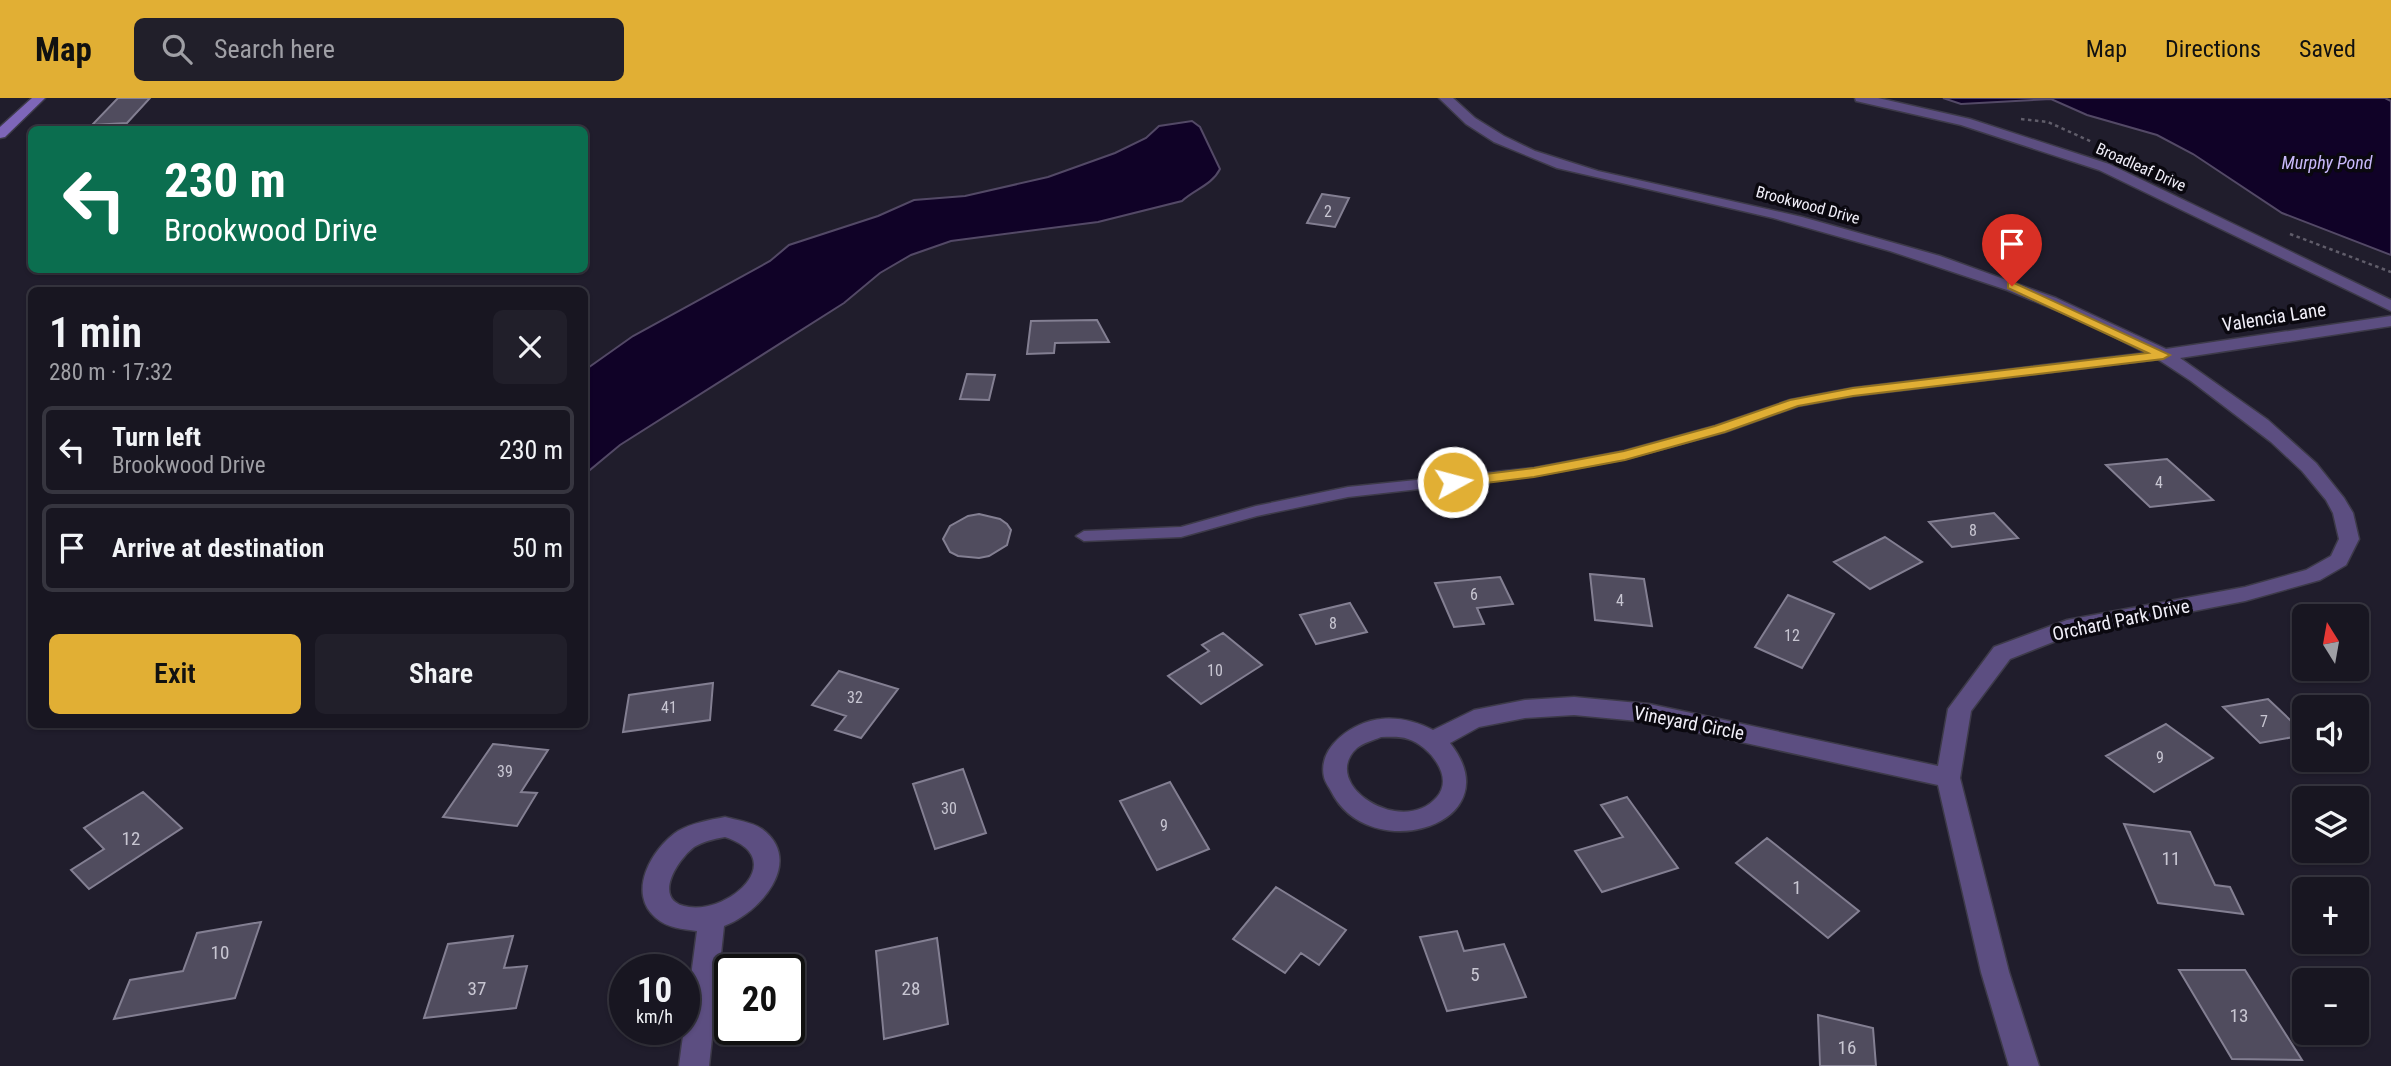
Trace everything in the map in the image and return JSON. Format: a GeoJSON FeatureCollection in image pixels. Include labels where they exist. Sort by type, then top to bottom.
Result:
{"type":"FeatureCollection","features":[{"type":"Feature","properties":{"kind":"street"},"geometry":{"type":"LineString","coordinates":[[0,134],[39,98]]}},
{"type":"Feature","properties":{"kind":"street","name":"Brookwood Drive"},"geometry":{"type":"LineString","coordinates":[[1445,98],[1475,127],[1521,150],[1583,172],[1750,208],[1858,236],[1963,268],[2012,286],[2163,355]]}},
{"type":"Feature","properties":{"kind":"street","name":"Broadleaf Drive"},"geometry":{"type":"LineString","coordinates":[[1861,98],[1965,122],[2104,167],[2391,306]]}},
{"type":"Feature","properties":{"kind":"street","name":"Valencia Lane"},"geometry":{"type":"LineString","coordinates":[[2163,355],[2391,321]]}},
{"type":"Feature","properties":{"kind":"street","name":"Orchard Park Drive"},"geometry":{"type":"LineString","coordinates":[[2024,1066],[1995,972],[1948,778],[1960,709],[2002,653],[2067,628],[2245,594],[2313,575],[2339,560],[2349,539],[2344,514],[2327,486],[2260,423],[2163,355]]}},
{"type":"Feature","properties":{"kind":"street","name":"Vineyard Circle"},"geometry":{"type":"LineString","coordinates":[[1433,741],[1474,719],[1525,709],[1574,706],[1649,713],[1948,778]]}},
{"type":"Feature","properties":{"kind":"street"},"geometry":{"type":"LineString","coordinates":[[1378,728],[1398,728],[1416,732],[1433,741],[1445,752],[1453,766],[1455,780],[1453,794],[1444,807],[1430,816],[1413,821],[1394,822],[1375,818],[1352,804],[1336,783],[1334,768],[1337,753],[1347,741],[1361,732],[1378,728]]}},
{"type":"Feature","properties":{"kind":"street"},"geometry":{"type":"LineString","coordinates":[[694,1066],[712,918]]}},
{"type":"Feature","properties":{"kind":"lane"},"geometry":{"type":"LineString","coordinates":[[1084,536],[1181,532],[1256,511],[1348,492],[1534,472],[1625,455],[1720,429],[1795,403],[1853,392],[2163,355]]}},
{"type":"Feature","properties":{"kind":"water","name":"Murphy Pond"},"geometry":{"type":"Polygon","coordinates":[[[1943,98],[2385,98],[2391,101],[2391,255],[2282,213],[2193,154],[2157,135],[2087,115],[2051,99],[1961,104],[1943,98]]]}},
{"type":"Feature","properties":{"kind":"water"},"geometry":{"type":"Polygon","coordinates":[[[1192,121],[1200,127],[1220,169],[1208,183],[1182,201],[1098,222],[951,241],[911,255],[880,273],[844,303],[620,445],[588,472],[588,368],[633,336],[770,261],[789,245],[878,216],[914,200],[965,196],[1048,177],[1115,153],[1146,138],[1159,126],[1192,121]]]}},
{"type":"Feature","properties":{"kind":"building"},"geometry":{"type":"Polygon","coordinates":[[[118,98],[150,98],[127,123],[92,125],[118,98]]]}},
{"type":"Feature","properties":{"kind":"building"},"geometry":{"type":"Polygon","coordinates":[[[1322,194],[1349,198],[1335,227],[1307,223],[1322,194]]]}},
{"type":"Feature","properties":{"kind":"building"},"geometry":{"type":"Polygon","coordinates":[[[1097,320],[1109,342],[1055,343],[1054,353],[1027,354],[1031,321],[1097,320]]]}},
{"type":"Feature","properties":{"kind":"building"},"geometry":{"type":"Polygon","coordinates":[[[967,374],[995,375],[989,400],[960,399],[967,374]]]}},
{"type":"Feature","properties":{"kind":"building"},"geometry":{"type":"Polygon","coordinates":[[[2167,459],[2213,500],[2150,507],[2106,465],[2167,459]]]}},
{"type":"Feature","properties":{"kind":"building"},"geometry":{"type":"Polygon","coordinates":[[[1994,513],[2018,538],[1952,547],[1929,522],[1994,513]]]}},
{"type":"Feature","properties":{"kind":"building"},"geometry":{"type":"Polygon","coordinates":[[[979,514],[1000,519],[1007,524],[1011,530],[1007,545],[989,556],[979,558],[958,556],[950,552],[943,539],[950,526],[968,516],[979,514]]]}},
{"type":"Feature","properties":{"kind":"building"},"geometry":{"type":"Polygon","coordinates":[[[1885,537],[1922,562],[1870,589],[1834,562],[1885,537]]]}},
{"type":"Feature","properties":{"kind":"building"},"geometry":{"type":"Polygon","coordinates":[[[1590,574],[1644,579],[1652,626],[1595,620],[1590,574]]]}},
{"type":"Feature","properties":{"kind":"building"},"geometry":{"type":"Polygon","coordinates":[[[1500,577],[1513,604],[1477,608],[1484,624],[1454,627],[1435,583],[1500,577]]]}},
{"type":"Feature","properties":{"kind":"building"},"geometry":{"type":"Polygon","coordinates":[[[1788,595],[1834,614],[1802,668],[1755,647],[1788,595]]]}},
{"type":"Feature","properties":{"kind":"building"},"geometry":{"type":"Polygon","coordinates":[[[1350,603],[1367,632],[1316,644],[1300,615],[1350,603]]]}},
{"type":"Feature","properties":{"kind":"building"},"geometry":{"type":"Polygon","coordinates":[[[1223,633],[1262,665],[1201,704],[1168,676],[1209,651],[1202,645],[1223,633]]]}},
{"type":"Feature","properties":{"kind":"building"},"geometry":{"type":"Polygon","coordinates":[[[839,671],[898,689],[861,738],[835,730],[846,716],[812,705],[839,671]]]}},
{"type":"Feature","properties":{"kind":"building"},"geometry":{"type":"Polygon","coordinates":[[[713,683],[710,720],[623,732],[629,695],[713,683]]]}},
{"type":"Feature","properties":{"kind":"building"},"geometry":{"type":"Polygon","coordinates":[[[2268,699],[2292,722],[2292,737],[2260,743],[2223,707],[2268,699]]]}},
{"type":"Feature","properties":{"kind":"building"},"geometry":{"type":"Polygon","coordinates":[[[2166,724],[2213,758],[2154,792],[2106,756],[2166,724]]]}},
{"type":"Feature","properties":{"kind":"building"},"geometry":{"type":"Polygon","coordinates":[[[493,744],[548,750],[521,792],[537,793],[517,826],[443,817],[493,744]]]}},
{"type":"Feature","properties":{"kind":"building"},"geometry":{"type":"Polygon","coordinates":[[[963,769],[986,833],[935,849],[913,784],[963,769]]]}},
{"type":"Feature","properties":{"kind":"building"},"geometry":{"type":"Polygon","coordinates":[[[1170,782],[1209,849],[1157,870],[1120,801],[1170,782]]]}},
{"type":"Feature","properties":{"kind":"building"},"geometry":{"type":"Polygon","coordinates":[[[143,792],[182,828],[89,889],[71,870],[104,849],[84,828],[143,792]]]}},
{"type":"Feature","properties":{"kind":"building"},"geometry":{"type":"Polygon","coordinates":[[[1627,797],[1678,868],[1602,892],[1575,851],[1623,837],[1601,805],[1627,797]]]}},
{"type":"Feature","properties":{"kind":"building"},"geometry":{"type":"Polygon","coordinates":[[[2124,824],[2190,832],[2215,885],[2230,887],[2243,914],[2158,903],[2124,824]]]}},
{"type":"Feature","properties":{"kind":"building"},"geometry":{"type":"Polygon","coordinates":[[[1767,838],[1859,911],[1828,938],[1736,863],[1767,838]]]}},
{"type":"Feature","properties":{"kind":"building"},"geometry":{"type":"Polygon","coordinates":[[[1276,887],[1346,930],[1319,965],[1301,953],[1285,973],[1233,939],[1276,887]]]}},
{"type":"Feature","properties":{"kind":"building"},"geometry":{"type":"Polygon","coordinates":[[[261,922],[235,998],[114,1019],[130,980],[183,971],[197,933],[261,922]]]}},
{"type":"Feature","properties":{"kind":"building"},"geometry":{"type":"Polygon","coordinates":[[[1457,931],[1464,951],[1504,944],[1526,997],[1447,1011],[1420,937],[1457,931]]]}},
{"type":"Feature","properties":{"kind":"building"},"geometry":{"type":"Polygon","coordinates":[[[513,936],[504,968],[527,966],[516,1008],[424,1018],[448,944],[513,936]]]}},
{"type":"Feature","properties":{"kind":"building"},"geometry":{"type":"Polygon","coordinates":[[[937,938],[948,1024],[884,1039],[876,951],[937,938]]]}},
{"type":"Feature","properties":{"kind":"building"},"geometry":{"type":"Polygon","coordinates":[[[2179,970],[2245,970],[2302,1060],[2232,1059],[2179,970]]]}},
{"type":"Feature","properties":{"kind":"building"},"geometry":{"type":"Polygon","coordinates":[[[1818,1015],[1873,1028],[1876,1066],[1820,1066],[1818,1015]]]}},
{"type":"Feature","properties":{"kind":"route"},"geometry":{"type":"LineString","coordinates":[[1453,482],[1534,472],[1625,455],[1720,429],[1795,403],[1853,392],[2163,355],[2012,286]]}}]}
